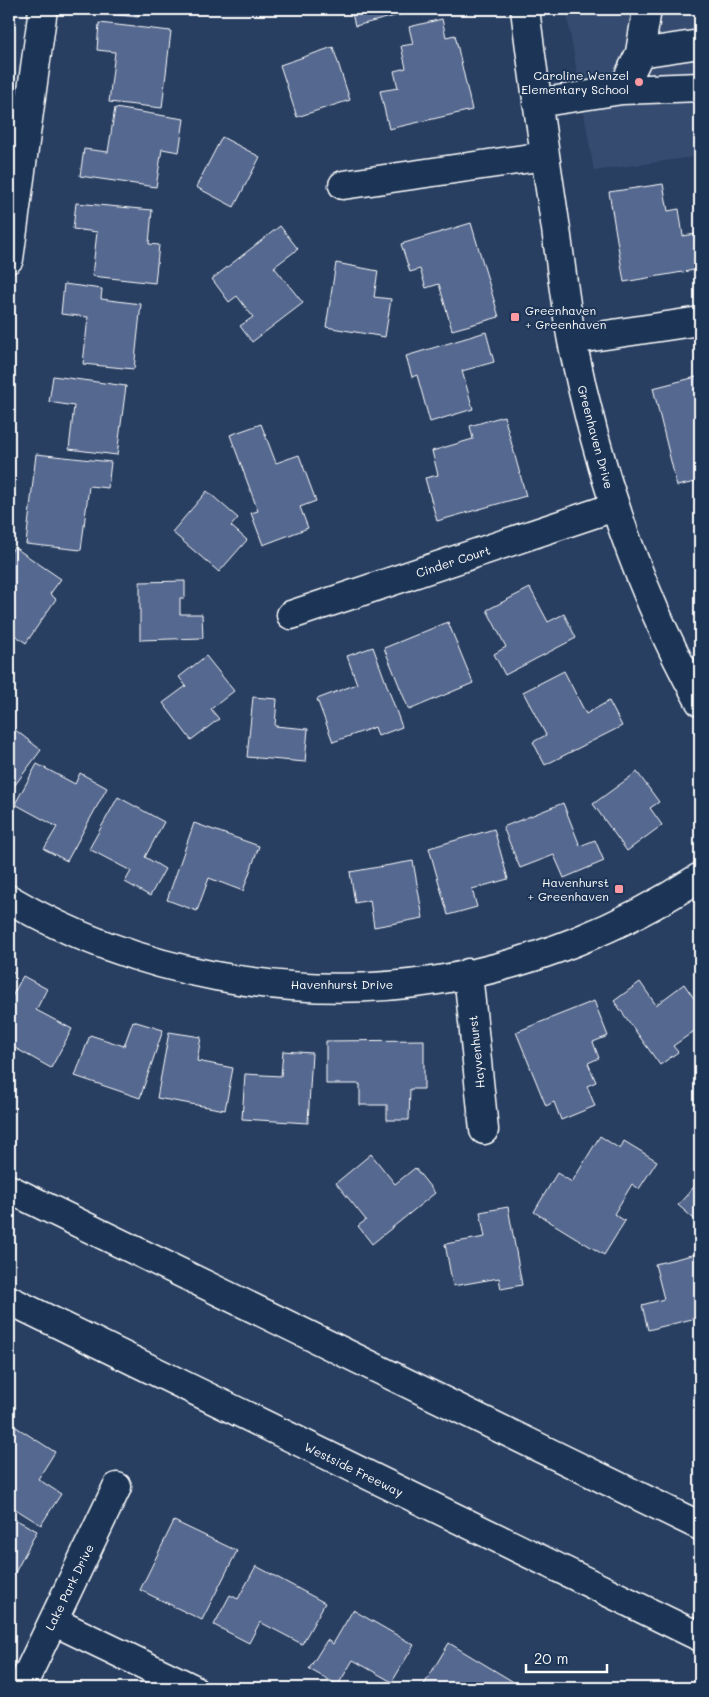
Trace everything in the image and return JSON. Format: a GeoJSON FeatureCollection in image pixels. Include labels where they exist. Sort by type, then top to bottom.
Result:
{"type":"FeatureCollection","features":[{"type":"Feature","properties":{"kind":"main road"},"geometry":{"type":"LineString","coordinates":[[9,259],[43,9]]}},
{"type":"Feature","properties":{"kind":"main road","name":"Greenhaven Drive"},"geometry":{"type":"LineString","coordinates":[[525,9],[572,340],[590,419],[614,507],[661,623],[697,689]]}},
{"type":"Feature","properties":{"kind":"main road"},"geometry":{"type":"LineString","coordinates":[[622,90],[640,53],[647,9]]}},
{"type":"Feature","properties":{"kind":"main road"},"geometry":{"type":"LineString","coordinates":[[640,53],[700,44]]}},
{"type":"Feature","properties":{"kind":"main road"},"geometry":{"type":"LineString","coordinates":[[537,103],[622,90],[700,86]]}},
{"type":"Feature","properties":{"kind":"main road"},"geometry":{"type":"LineString","coordinates":[[343,185],[545,156]]}},
{"type":"Feature","properties":{"kind":"main road"},"geometry":{"type":"LineString","coordinates":[[572,340],[700,322]]}},
{"type":"Feature","properties":{"kind":"main road","name":"Cinder Court"},"geometry":{"type":"LineString","coordinates":[[291,614],[614,507]]}},
{"type":"Feature","properties":{"kind":"main road","name":"Havenhurst Drive"},"geometry":{"type":"LineString","coordinates":[[9,899],[78,934],[135,956],[194,972],[255,982],[309,987],[377,986],[438,980],[496,967],[563,946],[638,914],[700,877]]}},
{"type":"Feature","properties":{"kind":"main road","name":"Hayvenhurst"},"geometry":{"type":"LineString","coordinates":[[468,973],[484,1130]]}},
{"type":"Feature","properties":{"kind":"main road"},"geometry":{"type":"LineString","coordinates":[[9,1189],[700,1526]]}},
{"type":"Feature","properties":{"kind":"main road","name":"Westside Freeway"},"geometry":{"type":"LineString","coordinates":[[9,1300],[700,1637]]}},
{"type":"Feature","properties":{"kind":"main road","name":"Lake Park Drive"},"geometry":{"type":"LineString","coordinates":[[21,1688],[117,1487]]}},
{"type":"Feature","properties":{"kind":"main road"},"geometry":{"type":"LineString","coordinates":[[53,1621],[192,1688]]}},
{"type":"Feature","properties":{"kind":"shaded area","name":"Caroline Wenzel Elementary School"},"geometry":{"type":"Polygon","coordinates":[[[566,9],[700,9],[700,156],[594,171],[566,9]]]}},
{"type":"Feature","properties":{"kind":"building"},"geometry":{"type":"Polygon","coordinates":[[[101,9],[140,9],[138,17],[100,13],[101,9]]]}},
{"type":"Feature","properties":{"kind":"building"},"geometry":{"type":"Polygon","coordinates":[[[351,9],[415,9],[415,11],[355,26],[351,9]]]}},
{"type":"Feature","properties":{"kind":"building"},"geometry":{"type":"Polygon","coordinates":[[[442,19],[446,37],[455,35],[472,110],[389,129],[380,91],[398,88],[394,71],[406,68],[401,46],[413,44],[409,27],[442,19]]]}},
{"type":"Feature","properties":{"kind":"building"},"geometry":{"type":"Polygon","coordinates":[[[99,23],[171,31],[162,108],[109,102],[115,52],[97,50],[99,23]]]}},
{"type":"Feature","properties":{"kind":"building"},"geometry":{"type":"Polygon","coordinates":[[[333,47],[350,100],[297,117],[280,65],[333,47]]]}},
{"type":"Feature","properties":{"kind":"building"},"geometry":{"type":"Polygon","coordinates":[[[115,108],[184,119],[179,152],[162,149],[156,187],[80,176],[84,149],[108,152],[115,108]]]}},
{"type":"Feature","properties":{"kind":"building"},"geometry":{"type":"Polygon","coordinates":[[[222,137],[260,157],[234,207],[196,187],[222,137]]]}},
{"type":"Feature","properties":{"kind":"building"},"geometry":{"type":"Polygon","coordinates":[[[663,184],[668,211],[679,209],[683,236],[696,234],[700,269],[624,282],[609,192],[663,184]]]}},
{"type":"Feature","properties":{"kind":"building"},"geometry":{"type":"Polygon","coordinates":[[[76,203],[152,210],[149,244],[159,245],[155,283],[92,276],[97,232],[73,229],[76,203]]]}},
{"type":"Feature","properties":{"kind":"building"},"geometry":{"type":"Polygon","coordinates":[[[471,223],[499,317],[452,330],[439,284],[426,288],[420,269],[410,272],[401,244],[471,223]]]}},
{"type":"Feature","properties":{"kind":"building"},"geometry":{"type":"Polygon","coordinates":[[[280,226],[298,249],[274,267],[303,303],[252,342],[240,326],[253,317],[237,296],[229,302],[212,279],[280,226]]]}},
{"type":"Feature","properties":{"kind":"building"},"geometry":{"type":"Polygon","coordinates":[[[336,263],[378,271],[374,297],[391,299],[385,337],[326,327],[336,263]]]}},
{"type":"Feature","properties":{"kind":"building"},"geometry":{"type":"Polygon","coordinates":[[[64,284],[102,289],[101,299],[141,304],[134,369],[83,364],[88,317],[61,314],[64,284]]]}},
{"type":"Feature","properties":{"kind":"building"},"geometry":{"type":"Polygon","coordinates":[[[486,332],[494,362],[462,371],[473,409],[430,422],[417,375],[412,377],[406,356],[486,332]]]}},
{"type":"Feature","properties":{"kind":"building"},"geometry":{"type":"Polygon","coordinates":[[[53,376],[126,386],[117,455],[69,449],[74,406],[49,402],[53,376]]]}},
{"type":"Feature","properties":{"kind":"building"},"geometry":{"type":"Polygon","coordinates":[[[700,376],[700,481],[677,486],[653,388],[700,376]]]}},
{"type":"Feature","properties":{"kind":"building"},"geometry":{"type":"Polygon","coordinates":[[[504,416],[526,496],[437,521],[425,478],[438,475],[432,451],[473,439],[470,426],[504,416]]]}},
{"type":"Feature","properties":{"kind":"building"},"geometry":{"type":"Polygon","coordinates":[[[261,424],[276,463],[299,455],[316,501],[300,507],[308,528],[263,545],[251,513],[258,511],[230,435],[261,424]]]}},
{"type":"Feature","properties":{"kind":"building"},"geometry":{"type":"Polygon","coordinates":[[[36,454],[111,462],[108,488],[89,486],[81,550],[26,544],[36,454]]]}},
{"type":"Feature","properties":{"kind":"building"},"geometry":{"type":"Polygon","coordinates":[[[207,491],[238,518],[231,526],[247,540],[219,572],[172,532],[207,491]]]}},
{"type":"Feature","properties":{"kind":"building"},"geometry":{"type":"Polygon","coordinates":[[[14,547],[61,579],[50,594],[56,599],[26,643],[9,631],[9,555],[14,547]]]}},
{"type":"Feature","properties":{"kind":"building"},"geometry":{"type":"Polygon","coordinates":[[[185,581],[185,598],[180,598],[180,614],[202,614],[203,638],[140,640],[140,582],[185,581]]]}},
{"type":"Feature","properties":{"kind":"building"},"geometry":{"type":"Polygon","coordinates":[[[530,588],[548,622],[564,614],[576,638],[505,675],[494,654],[506,647],[487,610],[530,588]]]}},
{"type":"Feature","properties":{"kind":"building"},"geometry":{"type":"Polygon","coordinates":[[[448,622],[473,683],[409,710],[384,648],[448,622]]]}},
{"type":"Feature","properties":{"kind":"building"},"geometry":{"type":"Polygon","coordinates":[[[373,647],[402,727],[378,736],[375,727],[333,742],[317,699],[357,684],[347,656],[373,647]]]}},
{"type":"Feature","properties":{"kind":"building"},"geometry":{"type":"Polygon","coordinates":[[[206,656],[234,691],[211,709],[219,719],[191,740],[163,703],[186,686],[179,677],[206,656]]]}},
{"type":"Feature","properties":{"kind":"building"},"geometry":{"type":"Polygon","coordinates":[[[564,671],[586,714],[609,701],[622,726],[545,765],[533,742],[546,735],[523,692],[564,671]]]}},
{"type":"Feature","properties":{"kind":"building"},"geometry":{"type":"Polygon","coordinates":[[[253,697],[277,699],[275,726],[308,729],[305,762],[247,757],[253,697]]]}},
{"type":"Feature","properties":{"kind":"building"},"geometry":{"type":"Polygon","coordinates":[[[9,725],[41,750],[9,793],[9,725]]]}},
{"type":"Feature","properties":{"kind":"building"},"geometry":{"type":"Polygon","coordinates":[[[37,764],[75,784],[80,773],[107,788],[67,861],[44,849],[57,827],[15,804],[37,764]]]}},
{"type":"Feature","properties":{"kind":"building"},"geometry":{"type":"Polygon","coordinates":[[[637,772],[659,802],[650,808],[662,825],[627,851],[593,804],[637,772]]]}},
{"type":"Feature","properties":{"kind":"building"},"geometry":{"type":"Polygon","coordinates":[[[118,797],[164,822],[145,857],[165,869],[150,896],[125,882],[131,871],[89,849],[118,797]]]}},
{"type":"Feature","properties":{"kind":"building"},"geometry":{"type":"Polygon","coordinates":[[[563,803],[580,846],[595,840],[604,861],[564,878],[554,855],[520,868],[503,827],[563,803]]]}},
{"type":"Feature","properties":{"kind":"building"},"geometry":{"type":"Polygon","coordinates":[[[194,823],[259,846],[243,891],[209,878],[197,911],[167,900],[194,823]]]}},
{"type":"Feature","properties":{"kind":"building"},"geometry":{"type":"Polygon","coordinates":[[[494,829],[508,879],[472,889],[477,907],[448,915],[429,848],[494,829]]]}},
{"type":"Feature","properties":{"kind":"building"},"geometry":{"type":"Polygon","coordinates":[[[413,861],[423,918],[374,927],[370,900],[355,903],[350,872],[413,861]]]}},
{"type":"Feature","properties":{"kind":"building"},"geometry":{"type":"Polygon","coordinates":[[[9,969],[14,972],[9,980],[9,969]]]}},
{"type":"Feature","properties":{"kind":"building"},"geometry":{"type":"Polygon","coordinates":[[[23,976],[47,989],[36,1010],[72,1029],[51,1068],[15,1048],[9,1058],[9,1002],[23,976]]]}},
{"type":"Feature","properties":{"kind":"building"},"geometry":{"type":"Polygon","coordinates":[[[640,982],[656,1005],[684,984],[700,1007],[700,1027],[673,1046],[678,1052],[660,1065],[614,1001],[640,982]]]}},
{"type":"Feature","properties":{"kind":"building"},"geometry":{"type":"Polygon","coordinates":[[[594,1001],[608,1036],[593,1042],[599,1058],[588,1063],[596,1082],[587,1086],[595,1106],[561,1120],[554,1102],[546,1106],[516,1032],[594,1001]]]}},
{"type":"Feature","properties":{"kind":"building"},"geometry":{"type":"Polygon","coordinates":[[[133,1021],[163,1030],[140,1098],[75,1076],[90,1035],[124,1046],[133,1021]]]}},
{"type":"Feature","properties":{"kind":"building"},"geometry":{"type":"Polygon","coordinates":[[[169,1032],[201,1037],[197,1061],[233,1068],[225,1110],[157,1098],[169,1032]]]}},
{"type":"Feature","properties":{"kind":"building"},"geometry":{"type":"Polygon","coordinates":[[[424,1040],[424,1089],[410,1089],[409,1120],[387,1120],[387,1105],[360,1105],[360,1084],[326,1084],[326,1041],[424,1040]]]}},
{"type":"Feature","properties":{"kind":"building"},"geometry":{"type":"Polygon","coordinates":[[[283,1051],[312,1053],[308,1123],[242,1119],[245,1074],[281,1076],[283,1051]]]}},
{"type":"Feature","properties":{"kind":"building"},"geometry":{"type":"Polygon","coordinates":[[[600,1136],[620,1149],[624,1141],[657,1161],[639,1189],[632,1184],[614,1214],[625,1221],[604,1255],[534,1212],[557,1173],[572,1182],[600,1136]]]}},
{"type":"Feature","properties":{"kind":"building"},"geometry":{"type":"Polygon","coordinates":[[[371,1154],[395,1184],[415,1168],[435,1193],[372,1244],[358,1226],[366,1220],[336,1183],[371,1154]]]}},
{"type":"Feature","properties":{"kind":"building"},"geometry":{"type":"Polygon","coordinates":[[[700,1180],[700,1224],[678,1205],[700,1180]]]}},
{"type":"Feature","properties":{"kind":"building"},"geometry":{"type":"Polygon","coordinates":[[[508,1207],[522,1285],[501,1289],[499,1278],[453,1286],[445,1244],[485,1237],[480,1212],[508,1207]]]}},
{"type":"Feature","properties":{"kind":"building"},"geometry":{"type":"Polygon","coordinates":[[[700,1253],[700,1317],[648,1330],[642,1305],[664,1299],[655,1264],[700,1253]]]}},
{"type":"Feature","properties":{"kind":"building"},"geometry":{"type":"Polygon","coordinates":[[[16,1427],[55,1452],[38,1479],[61,1494],[41,1525],[9,1505],[9,1439],[16,1427]]]}},
{"type":"Feature","properties":{"kind":"building"},"geometry":{"type":"Polygon","coordinates":[[[9,1516],[37,1531],[9,1584],[9,1516]]]}},
{"type":"Feature","properties":{"kind":"building"},"geometry":{"type":"Polygon","coordinates":[[[174,1521],[237,1551],[202,1620],[140,1590],[174,1521]]]}},
{"type":"Feature","properties":{"kind":"building"},"geometry":{"type":"Polygon","coordinates":[[[256,1566],[325,1603],[302,1644],[260,1622],[249,1643],[214,1625],[230,1595],[238,1599],[256,1566]]]}},
{"type":"Feature","properties":{"kind":"building"},"geometry":{"type":"Polygon","coordinates":[[[353,1610],[414,1645],[392,1682],[353,1660],[338,1685],[309,1669],[327,1640],[333,1644],[353,1610]]]}},
{"type":"Feature","properties":{"kind":"building"},"geometry":{"type":"Polygon","coordinates":[[[449,1643],[512,1681],[508,1688],[422,1688],[449,1643]]]}},
{"type":"Feature","properties":{"kind":"place","name":"Caroline Wenzel Elementary School"},"geometry":{"type":"Point","coordinates":[639,82]}},
{"type":"Feature","properties":{"kind":"place","name":"Greenhaven + Greenhaven"},"geometry":{"type":"Point","coordinates":[515,317]}},
{"type":"Feature","properties":{"kind":"place","name":"Havenhurst + Greenhaven"},"geometry":{"type":"Point","coordinates":[619,889]}}]}
